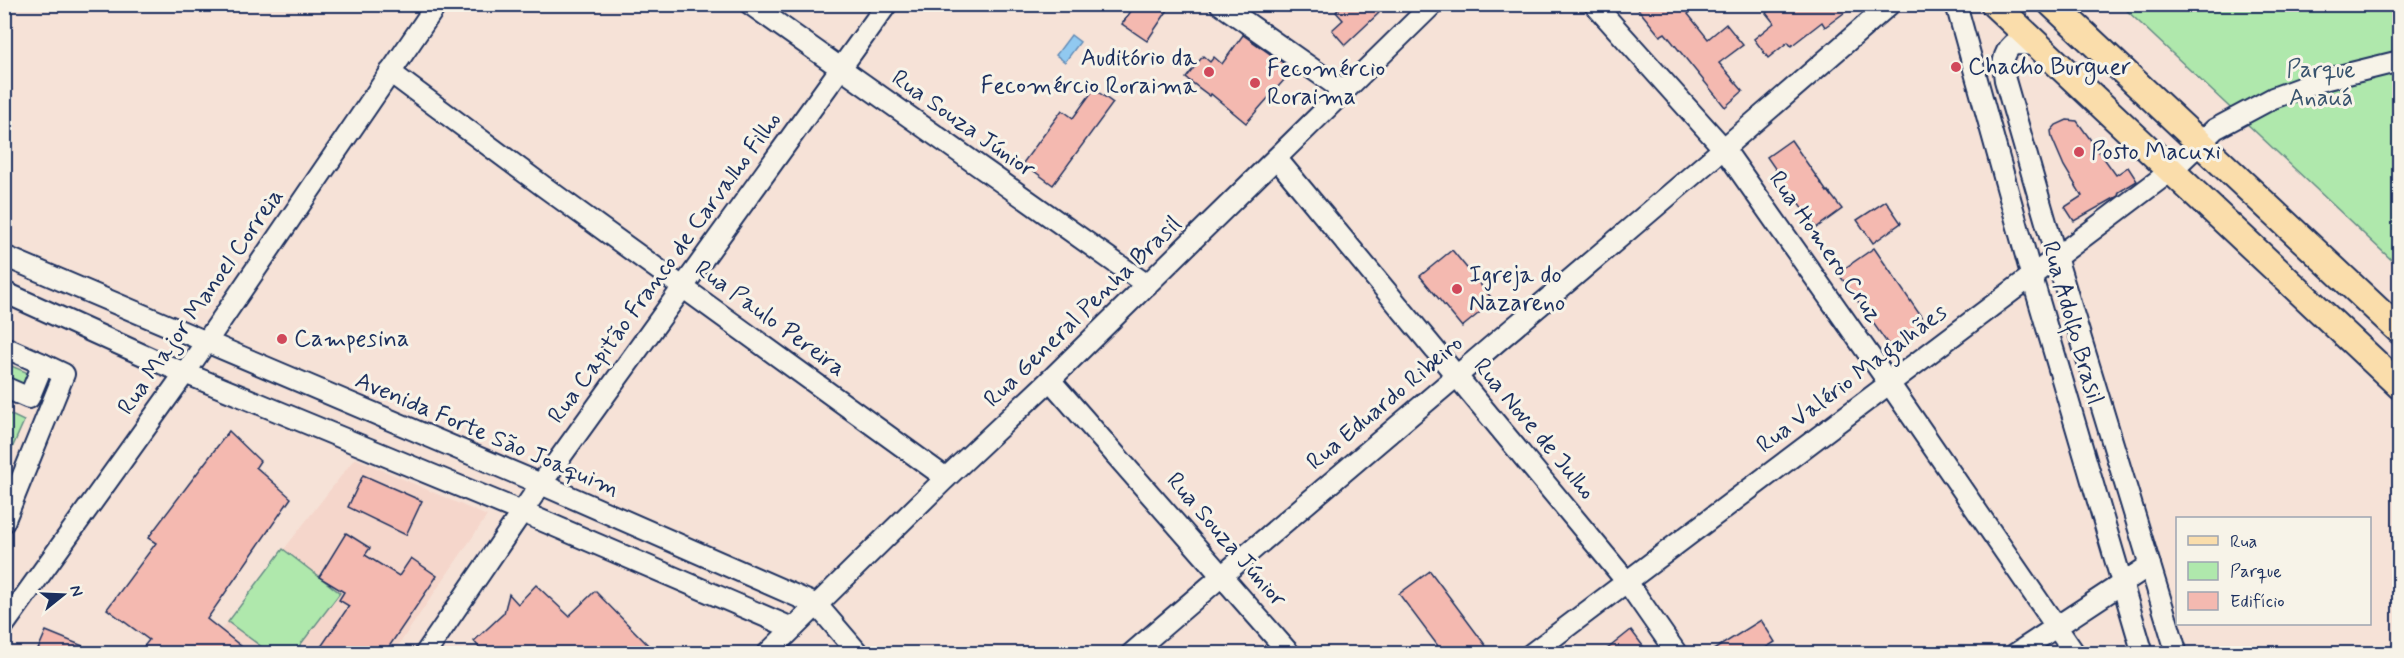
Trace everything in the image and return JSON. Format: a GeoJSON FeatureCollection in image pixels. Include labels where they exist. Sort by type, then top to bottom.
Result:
{"type":"FeatureCollection","features":[{"type":"Feature","properties":{"kind":"main road"},"geometry":{"type":"LineString","coordinates":[[1994,4],[2400,386]]}},
{"type":"Feature","properties":{"kind":"main road"},"geometry":{"type":"LineString","coordinates":[[2052,4],[2400,331]]}},
{"type":"Feature","properties":{"kind":"street","name":"Rua Major Manoel Correia"},"geometry":{"type":"LineString","coordinates":[[4,626],[185,373],[437,4]]}},
{"type":"Feature","properties":{"kind":"street","name":"Rua Souza Júnior"},"geometry":{"type":"LineString","coordinates":[[750,4],[840,70],[1147,285]]}},
{"type":"Feature","properties":{"kind":"street","name":"Rua Capitão Franco de Carvalho Filho"},"geometry":{"type":"LineString","coordinates":[[426,654],[541,484],[887,4]]}},
{"type":"Feature","properties":{"kind":"street"},"geometry":{"type":"LineString","coordinates":[[1220,4],[1344,91]]}},
{"type":"Feature","properties":{"kind":"street","name":"Rua General Penha Brasil"},"geometry":{"type":"LineString","coordinates":[[767,654],[1277,159],[1433,4]]}},
{"type":"Feature","properties":{"kind":"street","name":"Rua Homero Cruz"},"geometry":{"type":"LineString","coordinates":[[1594,4],[1725,150],[1889,383],[2075,654]]}},
{"type":"Feature","properties":{"kind":"street","name":"Rua Eduardo Ribeiro"},"geometry":{"type":"LineString","coordinates":[[1131,654],[1725,150],[1890,4]]}},
{"type":"Feature","properties":{"kind":"street","name":"Rua Adolfo Brasil"},"geometry":{"type":"LineString","coordinates":[[1956,4],[2031,274],[2143,654]]}},
{"type":"Feature","properties":{"kind":"street","name":"Rua Adolfo Brasil"},"geometry":{"type":"LineString","coordinates":[[2039,45],[2013,44],[2003,56],[2003,69],[2056,257],[2176,654]]}},
{"type":"Feature","properties":{"kind":"street","name":"Rua Valério Magalhães"},"geometry":{"type":"LineString","coordinates":[[1531,654],[2031,274],[2172,170],[2215,129],[2273,98],[2319,81],[2400,61]]}},
{"type":"Feature","properties":{"kind":"street","name":"Rua Paulo Pereira"},"geometry":{"type":"LineString","coordinates":[[390,72],[946,478]]}},
{"type":"Feature","properties":{"kind":"street","name":"Rua Nove de Julho"},"geometry":{"type":"LineString","coordinates":[[1277,159],[1627,582],[1677,654]]}},
{"type":"Feature","properties":{"kind":"street","name":"Avenida Forte São Joaquim"},"geometry":{"type":"LineString","coordinates":[[4,256],[206,340],[817,605]]}},
{"type":"Feature","properties":{"kind":"street"},"geometry":{"type":"LineString","coordinates":[[4,292],[185,373],[522,512],[792,628]]}},
{"type":"Feature","properties":{"kind":"street"},"geometry":{"type":"LineString","coordinates":[[4,347],[64,374],[4,522]]}},
{"type":"Feature","properties":{"kind":"street"},"geometry":{"type":"LineString","coordinates":[[28,398],[44,364]]}},
{"type":"Feature","properties":{"kind":"street","name":"Rua Souza Júnior"},"geometry":{"type":"LineString","coordinates":[[1050,380],[1223,574],[1290,654]]}},
{"type":"Feature","properties":{"kind":"street"},"geometry":{"type":"LineString","coordinates":[[4,387],[51,408]]}},
{"type":"Feature","properties":{"kind":"street"},"geometry":{"type":"LineString","coordinates":[[2015,654],[2150,565]]}},
{"type":"Feature","properties":{"kind":"street"},"geometry":{"type":"LineString","coordinates":[[817,605],[859,654]]}},
{"type":"Feature","properties":{"kind":"shaded area"},"geometry":{"type":"Polygon","coordinates":[[[355,458],[487,516],[393,653],[205,654],[221,630],[355,458]]]}},
{"type":"Feature","properties":{"kind":"green space","name":"Parque Anauá"},"geometry":{"type":"Polygon","coordinates":[[[2121,5],[2399,5],[2399,267],[2121,5]]]}},
{"type":"Feature","properties":{"kind":"green space"},"geometry":{"type":"Polygon","coordinates":[[[4,363],[26,372],[30,382],[21,386],[5,379],[4,363]]]}},
{"type":"Feature","properties":{"kind":"green space"},"geometry":{"type":"Polygon","coordinates":[[[5,412],[24,421],[6,462],[4,461],[5,412]]]}},
{"type":"Feature","properties":{"kind":"green space"},"geometry":{"type":"Polygon","coordinates":[[[283,549],[340,593],[294,653],[270,653],[228,622],[283,549]]]}},
{"type":"Feature","properties":{"kind":"water"},"geometry":{"type":"Polygon","coordinates":[[[1071,35],[1080,42],[1065,62],[1056,55],[1071,35]]]}},
{"type":"Feature","properties":{"kind":"building"},"geometry":{"type":"Polygon","coordinates":[[[1136,4],[1172,4],[1147,41],[1122,24],[1136,4]]]}},
{"type":"Feature","properties":{"kind":"building"},"geometry":{"type":"Polygon","coordinates":[[[1343,4],[1371,4],[1379,13],[1345,45],[1332,30],[1343,20],[1336,12],[1343,4]]]}},
{"type":"Feature","properties":{"kind":"building"},"geometry":{"type":"Polygon","coordinates":[[[1634,4],[1699,4],[1688,14],[1708,39],[1726,24],[1743,45],[1719,63],[1743,91],[1725,107],[1665,33],[1660,36],[1634,4]]]}},
{"type":"Feature","properties":{"kind":"building"},"geometry":{"type":"Polygon","coordinates":[[[1777,4],[1856,4],[1825,27],[1822,22],[1791,46],[1788,42],[1768,58],[1754,39],[1774,23],[1766,13],[1777,4]]]}},
{"type":"Feature","properties":{"kind":"building","name":"Fecomércio Roraima"},"geometry":{"type":"Polygon","coordinates":[[[1243,35],[1293,70],[1246,123],[1211,94],[1210,96],[1186,78],[1203,56],[1210,62],[1214,57],[1222,64],[1243,35]]]}},
{"type":"Feature","properties":{"kind":"building"},"geometry":{"type":"Polygon","coordinates":[[[1094,89],[1113,103],[1053,185],[1023,163],[1062,110],[1073,118],[1094,89]]]}},
{"type":"Feature","properties":{"kind":"building","name":"Posto Macuxi"},"geometry":{"type":"Polygon","coordinates":[[[2067,120],[2077,121],[2116,175],[2128,167],[2137,181],[2119,192],[2118,196],[2074,221],[2065,207],[2082,196],[2064,166],[2051,131],[2056,125],[2067,120]]]}},
{"type":"Feature","properties":{"kind":"building"},"geometry":{"type":"Polygon","coordinates":[[[1791,140],[1827,192],[1842,209],[1816,228],[1767,157],[1791,140]]]}},
{"type":"Feature","properties":{"kind":"building"},"geometry":{"type":"Polygon","coordinates":[[[1886,201],[1901,223],[1873,243],[1857,220],[1886,201]]]}},
{"type":"Feature","properties":{"kind":"building"},"geometry":{"type":"Polygon","coordinates":[[[1874,248],[1927,325],[1892,350],[1838,273],[1874,248]]]}},
{"type":"Feature","properties":{"kind":"building","name":"Igreja do Nazareno"},"geometry":{"type":"Polygon","coordinates":[[[1452,250],[1494,301],[1462,327],[1420,276],[1452,250]]]}},
{"type":"Feature","properties":{"kind":"building"},"geometry":{"type":"Polygon","coordinates":[[[229,431],[260,461],[256,467],[291,498],[207,619],[251,654],[138,654],[149,640],[107,609],[156,543],[148,538],[229,431]]]}},
{"type":"Feature","properties":{"kind":"building"},"geometry":{"type":"Polygon","coordinates":[[[363,475],[422,501],[406,535],[348,507],[363,475]]]}},
{"type":"Feature","properties":{"kind":"building"},"geometry":{"type":"Polygon","coordinates":[[[346,533],[370,548],[365,555],[399,576],[411,558],[437,576],[384,654],[316,654],[349,606],[339,600],[344,592],[319,577],[346,533]]]}},
{"type":"Feature","properties":{"kind":"building"},"geometry":{"type":"Polygon","coordinates":[[[1430,571],[1492,654],[1444,654],[1399,594],[1430,571]]]}},
{"type":"Feature","properties":{"kind":"building"},"geometry":{"type":"Polygon","coordinates":[[[536,585],[569,616],[595,591],[649,646],[641,654],[484,654],[474,641],[504,613],[509,594],[518,604],[536,585]]]}},
{"type":"Feature","properties":{"kind":"building"},"geometry":{"type":"Polygon","coordinates":[[[1761,620],[1775,642],[1756,654],[1707,654],[1761,620]]]}},
{"type":"Feature","properties":{"kind":"building"},"geometry":{"type":"Polygon","coordinates":[[[1631,630],[1649,654],[1601,654],[1631,630]]]}},
{"type":"Feature","properties":{"kind":"building"},"geometry":{"type":"Polygon","coordinates":[[[46,631],[100,653],[100,654],[36,654],[46,631]]]}},
{"type":"Feature","properties":{"kind":"place","name":"Chacho Burguer"},"geometry":{"type":"Point","coordinates":[1956,67]}},
{"type":"Feature","properties":{"kind":"place","name":"Auditório da Fecomércio Roraima"},"geometry":{"type":"Point","coordinates":[1209,72]}},
{"type":"Feature","properties":{"kind":"place","name":"Fecomércio Roraima"},"geometry":{"type":"Point","coordinates":[1255,83]}},
{"type":"Feature","properties":{"kind":"place","name":"Posto Macuxi"},"geometry":{"type":"Point","coordinates":[2079,152]}},
{"type":"Feature","properties":{"kind":"place","name":"Igreja do Nazareno"},"geometry":{"type":"Point","coordinates":[1457,289]}},
{"type":"Feature","properties":{"kind":"place","name":"Campesina"},"geometry":{"type":"Point","coordinates":[282,339]}}]}
